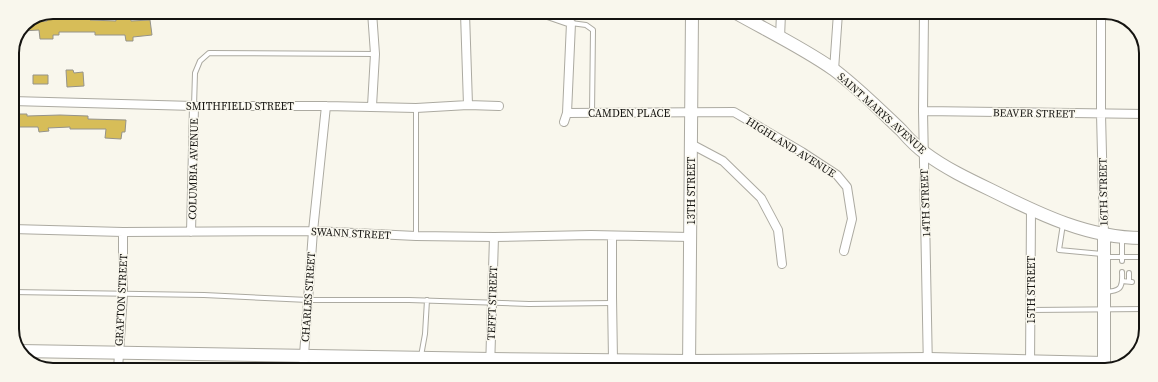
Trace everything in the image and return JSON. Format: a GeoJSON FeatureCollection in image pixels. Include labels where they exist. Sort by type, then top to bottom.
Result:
{"type":"FeatureCollection","features":[{"type":"Feature","properties":{"kind":"street"},"geometry":{"type":"LineString","coordinates":[[372,19],[375,54],[372,106]]}},
{"type":"Feature","properties":{"kind":"street"},"geometry":{"type":"LineString","coordinates":[[465,19],[468,104]]}},
{"type":"Feature","properties":{"kind":"street"},"geometry":{"type":"LineString","coordinates":[[559,19],[571,23],[567,113],[564,122]]}},
{"type":"Feature","properties":{"kind":"street","name":"13TH STREET"},"geometry":{"type":"LineString","coordinates":[[689,363],[692,19]]}},
{"type":"Feature","properties":{"kind":"street","name":"SAINT MARYS AVENUE"},"geometry":{"type":"LineString","coordinates":[[747,19],[807,52],[834,70],[870,101],[924,153],[952,170],[1031,210],[1063,222],[1104,235],[1122,238],[1139,238]]}},
{"type":"Feature","properties":{"kind":"street"},"geometry":{"type":"LineString","coordinates":[[780,38],[781,19]]}},
{"type":"Feature","properties":{"kind":"street"},"geometry":{"type":"LineString","coordinates":[[834,70],[838,19]]}},
{"type":"Feature","properties":{"kind":"street","name":"14TH STREET"},"geometry":{"type":"LineString","coordinates":[[924,19],[923,111],[928,363]]}},
{"type":"Feature","properties":{"kind":"street","name":"16TH STREET"},"geometry":{"type":"LineString","coordinates":[[1101,19],[1104,363]]}},
{"type":"Feature","properties":{"kind":"street","name":"SMITHFIELD STREET"},"geometry":{"type":"LineString","coordinates":[[19,101],[194,106],[372,106],[416,108],[468,104],[499,106]]}},
{"type":"Feature","properties":{"kind":"street","name":"COLUMBIA AVENUE"},"geometry":{"type":"LineString","coordinates":[[191,232],[194,106]]}},
{"type":"Feature","properties":{"kind":"street","name":"CHARLES STREET"},"geometry":{"type":"LineString","coordinates":[[303,363],[313,231],[326,106]]}},
{"type":"Feature","properties":{"kind":"street","name":"BEAVER STREET"},"geometry":{"type":"LineString","coordinates":[[923,111],[1139,114]]}},
{"type":"Feature","properties":{"kind":"street","name":"HIGHLAND AVENUE"},"geometry":{"type":"LineString","coordinates":[[691,113],[734,112],[838,175],[847,187],[852,219],[844,250]]}},
{"type":"Feature","properties":{"kind":"street","name":"CAMDEN PLACE"},"geometry":{"type":"LineString","coordinates":[[567,113],[691,113]]}},
{"type":"Feature","properties":{"kind":"street"},"geometry":{"type":"LineString","coordinates":[[691,144],[723,161],[761,198],[778,230],[782,264]]}},
{"type":"Feature","properties":{"kind":"street","name":"15TH STREET"},"geometry":{"type":"LineString","coordinates":[[1030,363],[1031,210]]}},
{"type":"Feature","properties":{"kind":"street","name":"SWANN STREET"},"geometry":{"type":"LineString","coordinates":[[19,228],[123,232],[313,231],[416,236],[690,237]]}},
{"type":"Feature","properties":{"kind":"street","name":"GRAFTON STREET"},"geometry":{"type":"LineString","coordinates":[[118,363],[123,294],[123,232]]}},
{"type":"Feature","properties":{"kind":"street"},"geometry":{"type":"LineString","coordinates":[[612,236],[613,360]]}},
{"type":"Feature","properties":{"kind":"street","name":"TEFFT STREET"},"geometry":{"type":"LineString","coordinates":[[491,363],[494,237]]}},
{"type":"Feature","properties":{"kind":"street"},"geometry":{"type":"LineString","coordinates":[[28,351],[118,354],[421,357],[481,363]]}},
{"type":"Feature","properties":{"kind":"street"},"geometry":{"type":"LineString","coordinates":[[522,363],[613,360],[659,363]]}},
{"type":"Feature","properties":{"kind":"lane"},"geometry":{"type":"LineString","coordinates":[[571,23],[586,25],[593,30],[592,113]]}},
{"type":"Feature","properties":{"kind":"lane"},"geometry":{"type":"LineString","coordinates":[[194,106],[196,73],[200,61],[209,53],[375,54]]}},
{"type":"Feature","properties":{"kind":"lane"},"geometry":{"type":"LineString","coordinates":[[416,108],[416,236]]}},
{"type":"Feature","properties":{"kind":"lane"},"geometry":{"type":"LineString","coordinates":[[1063,222],[1059,250],[1122,259],[1139,258]]}},
{"type":"Feature","properties":{"kind":"lane"},"geometry":{"type":"LineString","coordinates":[[1122,238],[1122,259]]}},
{"type":"Feature","properties":{"kind":"lane"},"geometry":{"type":"LineString","coordinates":[[1104,292],[1116,291],[1120,288],[1122,272]]}},
{"type":"Feature","properties":{"kind":"lane"},"geometry":{"type":"LineString","coordinates":[[1122,281],[1130,282],[1129,273]]}},
{"type":"Feature","properties":{"kind":"lane"},"geometry":{"type":"LineString","coordinates":[[19,292],[204,295],[308,300],[427,300],[530,304],[612,303]]}},
{"type":"Feature","properties":{"kind":"lane"},"geometry":{"type":"LineString","coordinates":[[421,357],[425,334],[427,300]]}},
{"type":"Feature","properties":{"kind":"lane"},"geometry":{"type":"LineString","coordinates":[[1031,310],[1139,309]]}},
{"type":"Feature","properties":{"kind":"building"},"geometry":{"type":"Polygon","coordinates":[[[53,19],[116,21],[116,19],[131,19],[131,21],[150,20],[152,35],[133,37],[133,41],[126,41],[125,35],[95,35],[95,32],[59,32],[59,35],[53,35],[53,39],[40,39],[39,30],[28,31],[40,22],[53,19]]]}},
{"type":"Feature","properties":{"kind":"building"},"geometry":{"type":"Polygon","coordinates":[[[66,70],[73,70],[74,73],[83,72],[84,86],[67,87],[66,70]]]}},
{"type":"Feature","properties":{"kind":"building"},"geometry":{"type":"Polygon","coordinates":[[[33,75],[48,75],[48,84],[33,84],[33,75]]]}},
{"type":"Feature","properties":{"kind":"building"},"geometry":{"type":"Polygon","coordinates":[[[19,114],[27,114],[27,116],[88,116],[88,119],[126,120],[125,132],[122,132],[121,139],[105,138],[106,129],[70,129],[70,127],[48,128],[49,131],[39,132],[38,127],[19,127],[19,114]]]}}]}
